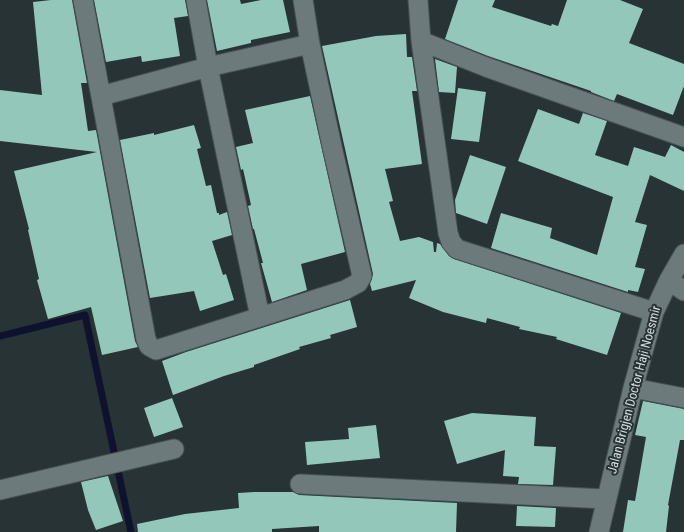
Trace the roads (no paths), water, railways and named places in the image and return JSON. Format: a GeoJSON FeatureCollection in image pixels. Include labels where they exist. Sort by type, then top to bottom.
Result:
{"type":"FeatureCollection","features":[{"type":"Feature","properties":{"kind":"street"},"geometry":{"type":"LineString","coordinates":[[83,0],[146,339],[149,346],[156,350],[345,290],[358,283],[362,276],[310,44],[303,0]]}},
{"type":"Feature","properties":{"kind":"street"},"geometry":{"type":"LineString","coordinates":[[196,0],[208,67],[260,317]]}},
{"type":"Feature","properties":{"kind":"street"},"geometry":{"type":"LineString","coordinates":[[418,0],[421,41],[448,233],[451,242],[457,249],[654,312]]}},
{"type":"Feature","properties":{"kind":"street"},"geometry":{"type":"LineString","coordinates":[[421,41],[486,67],[684,137]]}},
{"type":"Feature","properties":{"kind":"street"},"geometry":{"type":"LineString","coordinates":[[101,96],[208,67],[310,44]]}},
{"type":"Feature","properties":{"kind":"street","name":"Jalan Brigjen Doctor Haji Noesmir"},"geometry":{"type":"LineString","coordinates":[[599,532],[633,388],[654,312],[676,286],[684,254]]}},
{"type":"Feature","properties":{"kind":"street"},"geometry":{"type":"LineString","coordinates":[[633,388],[684,398]]}},
{"type":"Feature","properties":{"kind":"street"},"geometry":{"type":"LineString","coordinates":[[0,490],[174,449]]}},
{"type":"Feature","properties":{"kind":"street"},"geometry":{"type":"LineString","coordinates":[[300,484],[606,499]]}},
{"type":"Feature","properties":{"kind":"waterway"},"geometry":{"type":"LineString","coordinates":[[0,336],[85,315],[131,532]]}}]}
